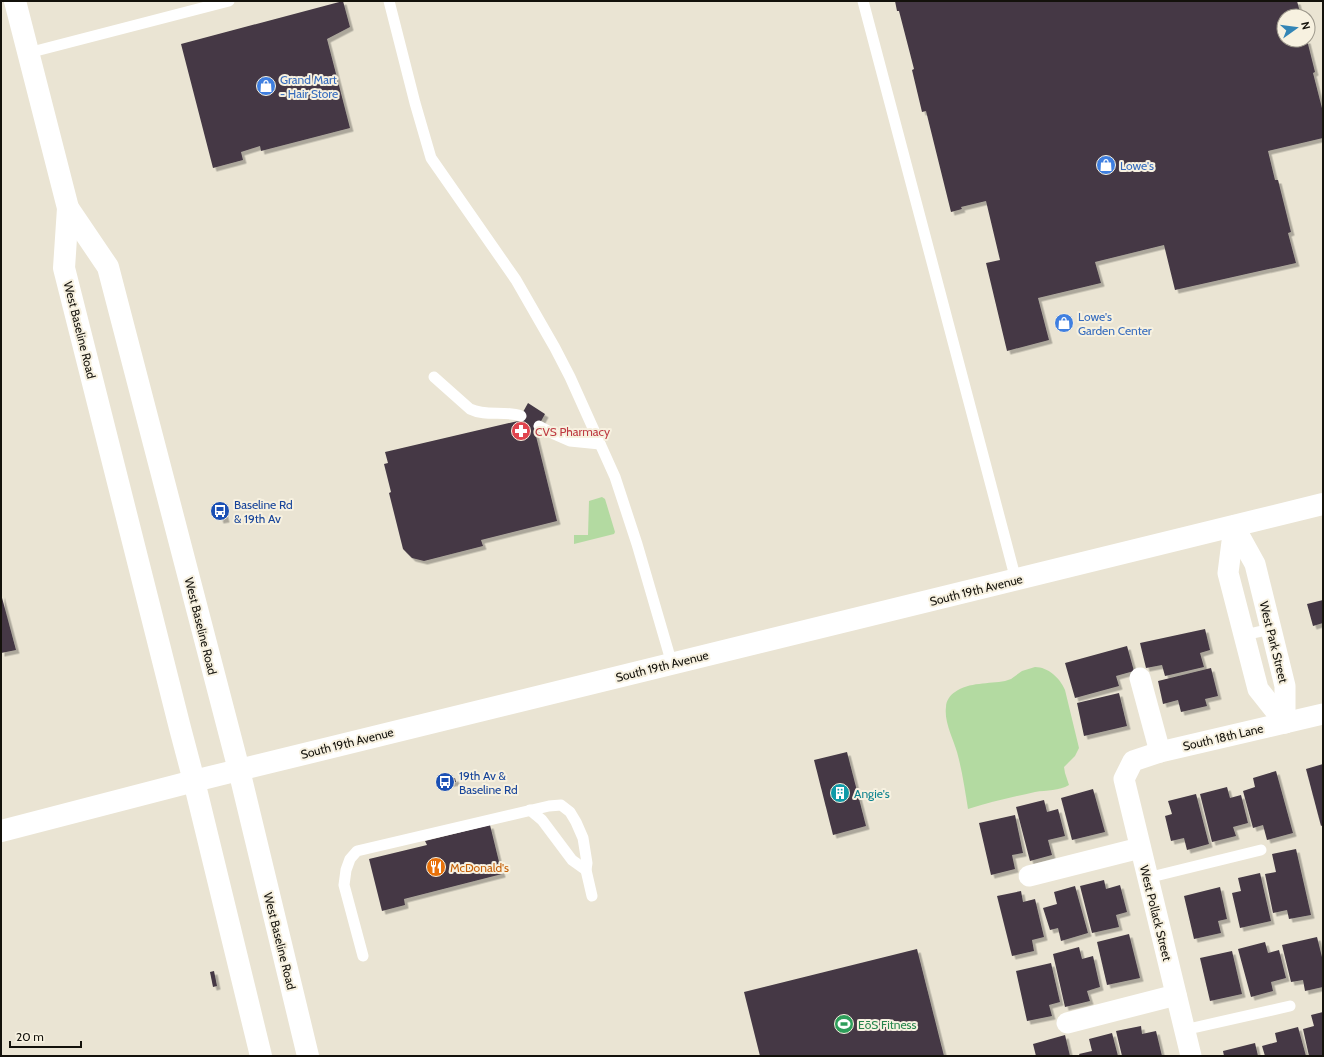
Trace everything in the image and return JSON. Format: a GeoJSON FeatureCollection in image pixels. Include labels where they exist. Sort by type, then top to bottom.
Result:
{"type":"FeatureCollection","features":[{"type":"Feature","properties":{"kind":"main road","name":"West Baseline Road"},"geometry":{"type":"LineString","coordinates":[[15,1],[68,208],[64,268],[262,1056]]}},
{"type":"Feature","properties":{"kind":"main road","name":"West Baseline Road"},"geometry":{"type":"LineString","coordinates":[[68,208],[108,267],[239,770],[308,1056]]}},
{"type":"Feature","properties":{"kind":"main road","name":"South 19th Avenue"},"geometry":{"type":"LineString","coordinates":[[1,831],[194,781],[1323,504]]}},
{"type":"Feature","properties":{"kind":"street","name":"West Park Street"},"geometry":{"type":"LineString","coordinates":[[1234,526],[1255,564],[1286,686],[1285,723]]}},
{"type":"Feature","properties":{"kind":"street"},"geometry":{"type":"LineString","coordinates":[[1234,526],[1228,573],[1244,635],[1258,689],[1285,723]]}},
{"type":"Feature","properties":{"kind":"street"},"geometry":{"type":"LineString","coordinates":[[1140,678],[1160,752]]}},
{"type":"Feature","properties":{"kind":"street","name":"South 18th Lane"},"geometry":{"type":"LineString","coordinates":[[1128,770],[1133,761],[1160,752],[1323,714]]}},
{"type":"Feature","properties":{"kind":"street","name":"West Pollack Street"},"geometry":{"type":"LineString","coordinates":[[1128,770],[1124,779],[1191,1056]]}},
{"type":"Feature","properties":{"kind":"street"},"geometry":{"type":"LineString","coordinates":[[1029,876],[1140,848]]}},
{"type":"Feature","properties":{"kind":"street"},"geometry":{"type":"LineString","coordinates":[[1067,1023],[1176,995]]}},
{"type":"Feature","properties":{"kind":"lane"},"geometry":{"type":"LineString","coordinates":[[28,53],[229,1]]}},
{"type":"Feature","properties":{"kind":"lane"},"geometry":{"type":"LineString","coordinates":[[389,1],[415,103],[431,158],[516,280],[570,377],[615,477],[635,537],[672,664]]}},
{"type":"Feature","properties":{"kind":"lane"},"geometry":{"type":"LineString","coordinates":[[863,1],[1016,580]]}},
{"type":"Feature","properties":{"kind":"lane"},"geometry":{"type":"LineString","coordinates":[[434,378],[475,412],[485,414],[507,413],[521,416]]}},
{"type":"Feature","properties":{"kind":"lane"},"geometry":{"type":"LineString","coordinates":[[539,426],[570,441],[600,444]]}},
{"type":"Feature","properties":{"kind":"lane"},"geometry":{"type":"LineString","coordinates":[[1244,635],[1271,629]]}},
{"type":"Feature","properties":{"kind":"lane"},"geometry":{"type":"LineString","coordinates":[[363,956],[344,885],[346,870],[350,859],[357,851],[530,810],[561,805],[570,812],[583,838],[587,863],[586,870],[592,896]]}},
{"type":"Feature","properties":{"kind":"lane"},"geometry":{"type":"LineString","coordinates":[[530,810],[542,820],[572,860],[586,870]]}},
{"type":"Feature","properties":{"kind":"lane"},"geometry":{"type":"LineString","coordinates":[[1147,878],[1261,850]]}},
{"type":"Feature","properties":{"kind":"lane"},"geometry":{"type":"LineString","coordinates":[[1184,1030],[1290,1006]]}},
{"type":"Feature","properties":{"kind":"green space"},"geometry":{"type":"Polygon","coordinates":[[[602,497],[605,499],[615,532],[614,534],[574,544],[574,535],[588,535],[589,501],[602,497]]]}},
{"type":"Feature","properties":{"kind":"green space"},"geometry":{"type":"Polygon","coordinates":[[[1040,667],[1049,671],[1057,677],[1065,690],[1079,748],[1075,756],[1064,767],[1069,785],[968,809],[959,759],[946,718],[946,705],[948,700],[953,693],[966,686],[1005,681],[1011,679],[1022,671],[1040,667]]]}},
{"type":"Feature","properties":{"kind":"building","name":"Grand Mart - Hair Store"},"geometry":{"type":"Polygon","coordinates":[[[343,1],[350,27],[327,39],[350,128],[261,151],[260,146],[241,152],[243,160],[213,168],[181,44],[343,1]]]}},
{"type":"Feature","properties":{"kind":"building","name":"Lowe's"},"geometry":{"type":"Polygon","coordinates":[[[895,1],[1297,1],[1299,8],[1276,8],[1276,48],[1309,48],[1315,72],[1313,73],[1323,112],[1323,138],[1268,151],[1275,180],[1278,180],[1291,232],[1288,233],[1296,263],[1175,290],[1164,245],[1095,262],[1101,283],[1038,298],[1049,340],[1007,351],[986,263],[1000,260],[986,201],[961,207],[962,209],[951,212],[926,111],[922,112],[912,70],[914,69],[899,11],[897,11],[895,1]]]}},
{"type":"Feature","properties":{"kind":"building","name":"CVS Pharmacy"},"geometry":{"type":"Polygon","coordinates":[[[528,403],[545,414],[535,432],[557,521],[481,540],[483,546],[424,561],[412,558],[403,549],[389,493],[391,492],[384,464],[388,463],[385,452],[518,421],[528,403]]]}},
{"type":"Feature","properties":{"kind":"building"},"geometry":{"type":"Polygon","coordinates":[[[223,506],[226,519],[220,520],[217,508],[223,506]]]}},
{"type":"Feature","properties":{"kind":"building"},"geometry":{"type":"Polygon","coordinates":[[[1,594],[16,650],[1,653],[1,594]]]}},
{"type":"Feature","properties":{"kind":"building"},"geometry":{"type":"Polygon","coordinates":[[[1323,600],[1323,623],[1313,626],[1307,604],[1323,600]]]}},
{"type":"Feature","properties":{"kind":"building"},"geometry":{"type":"Polygon","coordinates":[[[1205,629],[1210,650],[1200,653],[1204,667],[1165,676],[1162,665],[1146,668],[1140,643],[1205,629]]]}},
{"type":"Feature","properties":{"kind":"building"},"geometry":{"type":"Polygon","coordinates":[[[1127,646],[1134,671],[1116,676],[1119,686],[1075,698],[1065,663],[1127,646]]]}},
{"type":"Feature","properties":{"kind":"building"},"geometry":{"type":"Polygon","coordinates":[[[1211,668],[1218,696],[1205,699],[1207,706],[1181,712],[1178,700],[1163,704],[1158,681],[1211,668]]]}},
{"type":"Feature","properties":{"kind":"building"},"geometry":{"type":"Polygon","coordinates":[[[1119,693],[1127,726],[1084,736],[1077,703],[1119,693]]]}},
{"type":"Feature","properties":{"kind":"building","name":"Angie's"},"geometry":{"type":"Polygon","coordinates":[[[847,752],[866,826],[833,835],[814,760],[847,752]]]}},
{"type":"Feature","properties":{"kind":"building"},"geometry":{"type":"Polygon","coordinates":[[[1323,764],[1323,825],[1321,826],[1306,769],[1323,764]]]}},
{"type":"Feature","properties":{"kind":"building"},"geometry":{"type":"Polygon","coordinates":[[[1276,771],[1293,833],[1267,840],[1263,825],[1253,828],[1243,791],[1255,787],[1253,778],[1276,771]]]}},
{"type":"Feature","properties":{"kind":"building"},"geometry":{"type":"Polygon","coordinates":[[[455,778],[456,782],[443,785],[442,781],[455,778]]]}},
{"type":"Feature","properties":{"kind":"building"},"geometry":{"type":"Polygon","coordinates":[[[1227,787],[1230,798],[1241,795],[1248,823],[1233,827],[1236,836],[1212,842],[1200,794],[1227,787]]]}},
{"type":"Feature","properties":{"kind":"building"},"geometry":{"type":"Polygon","coordinates":[[[1093,789],[1105,832],[1072,840],[1061,798],[1093,789]]]}},
{"type":"Feature","properties":{"kind":"building"},"geometry":{"type":"Polygon","coordinates":[[[1196,794],[1209,844],[1187,850],[1184,838],[1171,841],[1165,816],[1172,814],[1168,801],[1196,794]]]}},
{"type":"Feature","properties":{"kind":"building"},"geometry":{"type":"Polygon","coordinates":[[[1044,800],[1047,812],[1058,809],[1065,836],[1048,840],[1052,855],[1030,861],[1016,807],[1044,800]]]}},
{"type":"Feature","properties":{"kind":"building"},"geometry":{"type":"Polygon","coordinates":[[[1015,815],[1023,853],[1012,855],[1015,869],[991,875],[979,823],[1015,815]]]}},
{"type":"Feature","properties":{"kind":"building","name":"McDonald's"},"geometry":{"type":"Polygon","coordinates":[[[490,825],[502,874],[404,899],[405,905],[382,911],[369,859],[427,845],[425,841],[490,825]]]}},
{"type":"Feature","properties":{"kind":"building"},"geometry":{"type":"Polygon","coordinates":[[[1296,849],[1311,915],[1289,919],[1287,910],[1273,913],[1265,874],[1276,872],[1272,854],[1296,849]]]}},
{"type":"Feature","properties":{"kind":"building"},"geometry":{"type":"Polygon","coordinates":[[[1260,873],[1271,921],[1240,928],[1232,893],[1241,891],[1238,878],[1260,873]]]}},
{"type":"Feature","properties":{"kind":"building"},"geometry":{"type":"Polygon","coordinates":[[[1104,880],[1106,889],[1120,885],[1127,912],[1116,915],[1119,927],[1092,933],[1080,886],[1104,880]]]}},
{"type":"Feature","properties":{"kind":"building"},"geometry":{"type":"Polygon","coordinates":[[[1075,886],[1088,933],[1061,941],[1058,928],[1050,930],[1043,908],[1057,904],[1054,892],[1075,886]]]}},
{"type":"Feature","properties":{"kind":"building"},"geometry":{"type":"Polygon","coordinates":[[[1220,887],[1227,919],[1218,921],[1221,933],[1194,939],[1184,896],[1220,887]]]}},
{"type":"Feature","properties":{"kind":"building"},"geometry":{"type":"Polygon","coordinates":[[[1021,891],[1023,902],[1035,899],[1044,937],[1032,940],[1034,951],[1012,956],[997,896],[1021,891]]]}},
{"type":"Feature","properties":{"kind":"building"},"geometry":{"type":"Polygon","coordinates":[[[1129,934],[1140,978],[1107,985],[1097,942],[1129,934]]]}},
{"type":"Feature","properties":{"kind":"building"},"geometry":{"type":"Polygon","coordinates":[[[1317,937],[1323,961],[1323,987],[1305,991],[1303,980],[1291,982],[1282,945],[1317,937]]]}},
{"type":"Feature","properties":{"kind":"building"},"geometry":{"type":"Polygon","coordinates":[[[1265,942],[1268,953],[1279,950],[1286,978],[1271,982],[1273,991],[1251,997],[1238,949],[1265,942]]]}},
{"type":"Feature","properties":{"kind":"building"},"geometry":{"type":"Polygon","coordinates":[[[1079,947],[1082,959],[1093,956],[1100,987],[1087,991],[1090,1001],[1065,1007],[1053,954],[1079,947]]]}},
{"type":"Feature","properties":{"kind":"building","name":"EōS Fitness"},"geometry":{"type":"Polygon","coordinates":[[[917,949],[944,1056],[760,1056],[744,992],[917,949]]]}},
{"type":"Feature","properties":{"kind":"building"},"geometry":{"type":"Polygon","coordinates":[[[1232,951],[1242,994],[1210,1001],[1200,958],[1232,951]]]}},
{"type":"Feature","properties":{"kind":"building"},"geometry":{"type":"Polygon","coordinates":[[[1051,963],[1060,1002],[1049,1005],[1052,1016],[1027,1021],[1016,971],[1051,963]]]}},
{"type":"Feature","properties":{"kind":"building"},"geometry":{"type":"Polygon","coordinates":[[[214,971],[217,986],[213,987],[210,972],[214,971]]]}},
{"type":"Feature","properties":{"kind":"building"},"geometry":{"type":"Polygon","coordinates":[[[1323,1012],[1323,1056],[1309,1056],[1303,1029],[1314,1026],[1311,1015],[1323,1012]]]}},
{"type":"Feature","properties":{"kind":"building"},"geometry":{"type":"Polygon","coordinates":[[[1141,1026],[1142,1034],[1156,1031],[1162,1056],[1122,1056],[1116,1031],[1141,1026]]]}},
{"type":"Feature","properties":{"kind":"building"},"geometry":{"type":"Polygon","coordinates":[[[1298,1027],[1306,1056],[1265,1056],[1262,1046],[1277,1042],[1275,1033],[1298,1027]]]}},
{"type":"Feature","properties":{"kind":"building"},"geometry":{"type":"Polygon","coordinates":[[[1112,1033],[1118,1056],[1080,1056],[1079,1054],[1092,1051],[1089,1039],[1112,1033]]]}},
{"type":"Feature","properties":{"kind":"building"},"geometry":{"type":"Polygon","coordinates":[[[1065,1035],[1070,1056],[1036,1056],[1033,1044],[1065,1035]]]}},
{"type":"Feature","properties":{"kind":"building"},"geometry":{"type":"Polygon","coordinates":[[[1255,1043],[1258,1056],[1224,1056],[1223,1051],[1255,1043]]]}},
{"type":"Feature","properties":{"kind":"place","name":"Grand Mart - Hair Store"},"geometry":{"type":"Point","coordinates":[266,86]}},
{"type":"Feature","properties":{"kind":"place","name":"Lowe's"},"geometry":{"type":"Point","coordinates":[1106,165]}},
{"type":"Feature","properties":{"kind":"place","name":"Lowe's Garden Center"},"geometry":{"type":"Point","coordinates":[1064,323]}},
{"type":"Feature","properties":{"kind":"place","name":"CVS Pharmacy"},"geometry":{"type":"Point","coordinates":[521,431]}},
{"type":"Feature","properties":{"kind":"place","name":"Baseline Rd & 19th Av"},"geometry":{"type":"Point","coordinates":[220,511]}},
{"type":"Feature","properties":{"kind":"place","name":"19th Av & Baseline Rd"},"geometry":{"type":"Point","coordinates":[445,782]}},
{"type":"Feature","properties":{"kind":"place","name":"Angie's"},"geometry":{"type":"Point","coordinates":[840,793]}},
{"type":"Feature","properties":{"kind":"place","name":"McDonald's"},"geometry":{"type":"Point","coordinates":[436,867]}},
{"type":"Feature","properties":{"kind":"place","name":"EōS Fitness"},"geometry":{"type":"Point","coordinates":[844,1024]}}]}
